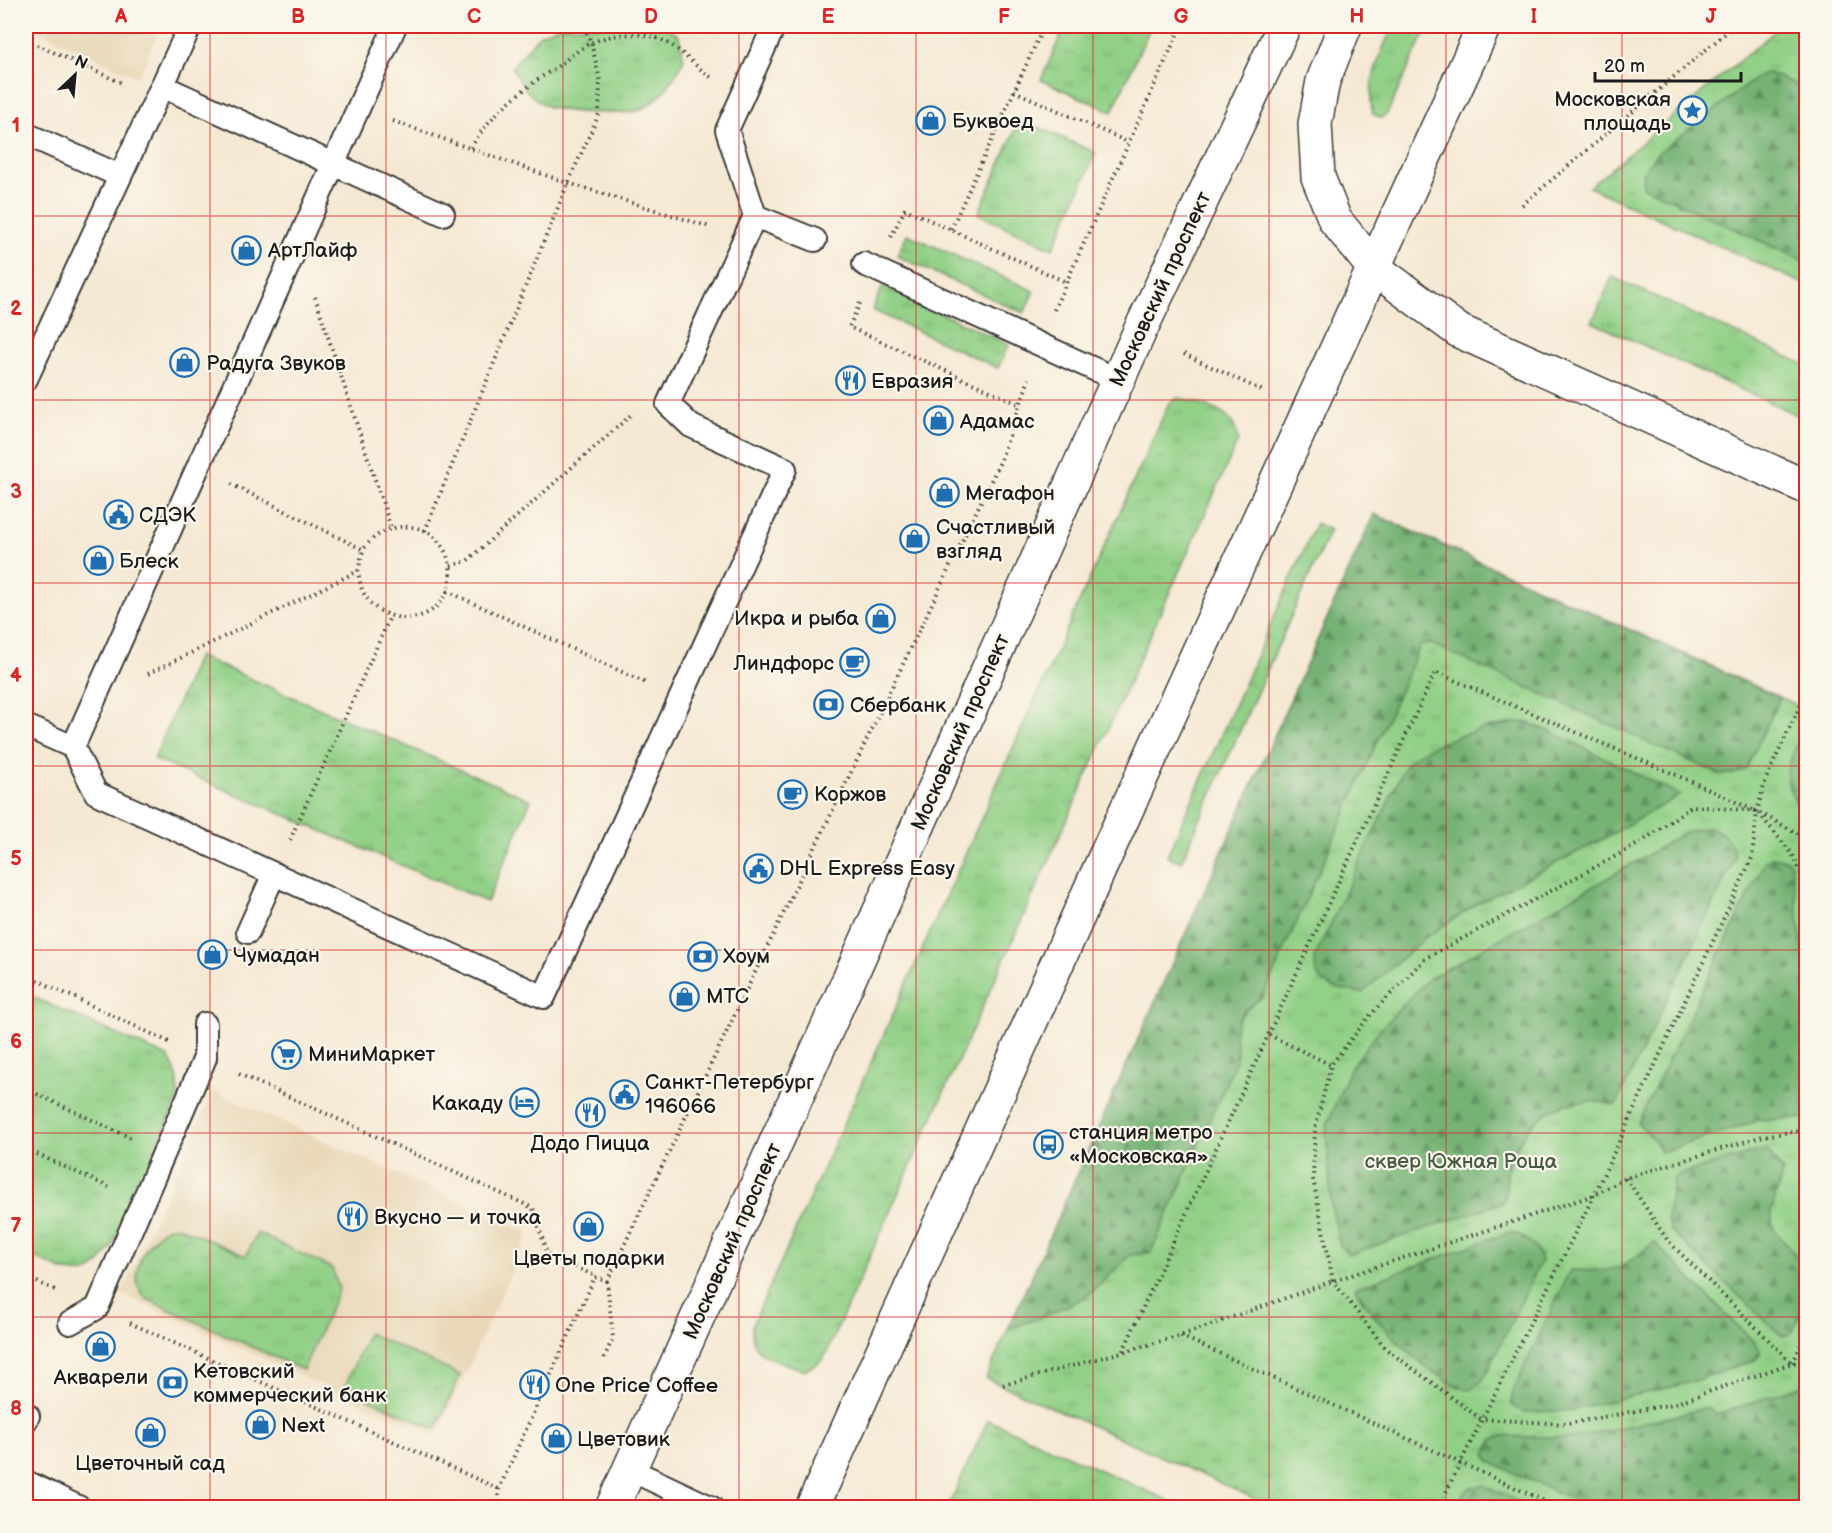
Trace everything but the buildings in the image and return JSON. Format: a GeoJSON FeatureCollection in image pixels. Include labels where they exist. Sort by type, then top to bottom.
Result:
{"type":"FeatureCollection","features":[{"type":"Feature","properties":{"kind":"main road","name":"Московский проспект"},"geometry":{"type":"LineString","coordinates":[[612,1508],[1118,380],[1284,26]]}},
{"type":"Feature","properties":{"kind":"main road"},"geometry":{"type":"LineString","coordinates":[[1345,26],[1323,81],[1315,124],[1317,177],[1335,220],[1374,268],[1459,331],[1806,487]]}},
{"type":"Feature","properties":{"kind":"main road"},"geometry":{"type":"LineString","coordinates":[[812,1508],[1119,826],[1484,26]]}},
{"type":"Feature","properties":{"kind":"lane"},"geometry":{"type":"LineString","coordinates":[[26,379],[190,26]]}},
{"type":"Feature","properties":{"kind":"lane"},"geometry":{"type":"LineString","coordinates":[[74,747],[396,26]]}},
{"type":"Feature","properties":{"kind":"lane"},"geometry":{"type":"LineString","coordinates":[[26,726],[74,747],[96,793],[544,997],[785,469],[691,426],[668,404],[755,216],[727,130],[774,26]]}},
{"type":"Feature","properties":{"kind":"lane"},"geometry":{"type":"LineString","coordinates":[[159,92],[334,164],[443,214]]}},
{"type":"Feature","properties":{"kind":"lane"},"geometry":{"type":"LineString","coordinates":[[26,134],[120,176]]}},
{"type":"Feature","properties":{"kind":"lane"},"geometry":{"type":"LineString","coordinates":[[755,216],[815,240]]}},
{"type":"Feature","properties":{"kind":"lane"},"geometry":{"type":"LineString","coordinates":[[864,264],[1118,380]]}},
{"type":"Feature","properties":{"kind":"lane"},"geometry":{"type":"LineString","coordinates":[[248,932],[274,874]]}},
{"type":"Feature","properties":{"kind":"lane"},"geometry":{"type":"LineString","coordinates":[[70,1323],[97,1308],[205,1058],[205,1024]]}},
{"type":"Feature","properties":{"kind":"lane"},"geometry":{"type":"LineString","coordinates":[[629,1469],[712,1508]]}},
{"type":"Feature","properties":{"kind":"lane"},"geometry":{"type":"LineString","coordinates":[[26,1482],[80,1508]]}},
{"type":"Feature","properties":{"kind":"path"},"geometry":{"type":"LineString","coordinates":[[425,531],[568,183],[599,114],[600,80],[591,42],[584,26]]}},
{"type":"Feature","properties":{"kind":"path"},"geometry":{"type":"LineString","coordinates":[[951,229],[1044,26]]}},
{"type":"Feature","properties":{"kind":"path"},"geometry":{"type":"LineString","coordinates":[[604,1358],[613,1338],[607,1281],[1000,462],[1060,295],[1181,26]]}},
{"type":"Feature","properties":{"kind":"path"},"geometry":{"type":"LineString","coordinates":[[1521,205],[1734,26]]}},
{"type":"Feature","properties":{"kind":"path"},"geometry":{"type":"LineString","coordinates":[[471,148],[479,132],[495,113],[539,78],[591,42],[626,34],[656,38],[672,45],[705,73],[721,84],[743,94]]}},
{"type":"Feature","properties":{"kind":"path"},"geometry":{"type":"LineString","coordinates":[[26,40],[159,92]]}},
{"type":"Feature","properties":{"kind":"path"},"geometry":{"type":"LineString","coordinates":[[1014,91],[1128,142]]}},
{"type":"Feature","properties":{"kind":"path"},"geometry":{"type":"LineString","coordinates":[[358,109],[568,183],[744,237]]}},
{"type":"Feature","properties":{"kind":"path"},"geometry":{"type":"LineString","coordinates":[[298,245],[391,528]]}},
{"type":"Feature","properties":{"kind":"path"},"geometry":{"type":"LineString","coordinates":[[1184,354],[1265,392]]}},
{"type":"Feature","properties":{"kind":"path"},"geometry":{"type":"LineString","coordinates":[[451,566],[467,561],[638,408],[668,404]]}},
{"type":"Feature","properties":{"kind":"path"},"geometry":{"type":"LineString","coordinates":[[198,467],[364,550]]}},
{"type":"Feature","properties":{"kind":"path"},"geometry":{"type":"LineString","coordinates":[[409,526],[425,531],[438,540],[446,552],[451,566],[451,579],[447,591],[438,606],[424,615],[408,619],[390,617],[373,606],[362,590],[358,571],[364,550],[375,536],[391,528],[409,526]]}},
{"type":"Feature","properties":{"kind":"path"},"geometry":{"type":"LineString","coordinates":[[93,703],[358,571]]}},
{"type":"Feature","properties":{"kind":"path"},"geometry":{"type":"LineString","coordinates":[[447,591],[680,698]]}},
{"type":"Feature","properties":{"kind":"path"},"geometry":{"type":"LineString","coordinates":[[274,874],[390,617]]}},
{"type":"Feature","properties":{"kind":"path"},"geometry":{"type":"LineString","coordinates":[[1123,1351],[1435,672],[1677,775],[1757,811],[1806,838]]}},
{"type":"Feature","properties":{"kind":"path"},"geometry":{"type":"LineString","coordinates":[[1438,1508],[1594,1195],[1752,858],[1757,811],[1766,779],[1806,693]]}},
{"type":"Feature","properties":{"kind":"path"},"geometry":{"type":"LineString","coordinates":[[1806,884],[1793,855],[1757,811],[1692,806],[1640,843],[1426,958],[1371,1014],[1331,1065],[1315,1129],[1313,1179],[1333,1281],[1386,1349],[1481,1419],[1567,1425],[1673,1404],[1792,1363],[1806,1361]]}},
{"type":"Feature","properties":{"kind":"path"},"geometry":{"type":"LineString","coordinates":[[26,975],[533,1208],[547,1254],[607,1281]]}},
{"type":"Feature","properties":{"kind":"path"},"geometry":{"type":"LineString","coordinates":[[1269,1035],[1331,1065]]}},
{"type":"Feature","properties":{"kind":"path"},"geometry":{"type":"LineString","coordinates":[[26,1089],[164,1153]]}},
{"type":"Feature","properties":{"kind":"path"},"geometry":{"type":"LineString","coordinates":[[1003,1385],[1180,1336],[1333,1281],[1594,1195],[1626,1178],[1763,1136],[1806,1130]]}},
{"type":"Feature","properties":{"kind":"path"},"geometry":{"type":"LineString","coordinates":[[26,1149],[143,1203]]}},
{"type":"Feature","properties":{"kind":"path"},"geometry":{"type":"LineString","coordinates":[[1626,1178],[1668,1241],[1792,1363]]}},
{"type":"Feature","properties":{"kind":"path"},"geometry":{"type":"LineString","coordinates":[[26,1277],[499,1489]]}},
{"type":"Feature","properties":{"kind":"path"},"geometry":{"type":"LineString","coordinates":[[498,1508],[499,1489],[595,1277]]}},
{"type":"Feature","properties":{"kind":"path"},"geometry":{"type":"LineString","coordinates":[[1792,1363],[1806,1333]]}},
{"type":"Feature","properties":{"kind":"path"},"geometry":{"type":"LineString","coordinates":[[1180,1336],[1560,1508]]}},
{"type":"Feature","properties":{"kind":"shaded area"},"geometry":{"type":"Polygon","coordinates":[[[26,26],[162,26],[138,77],[26,26]]]}},
{"type":"Feature","properties":{"kind":"shaded area"},"geometry":{"type":"Polygon","coordinates":[[[26,245],[40,251],[26,282],[26,245]]]}},
{"type":"Feature","properties":{"kind":"shaded area"},"geometry":{"type":"Polygon","coordinates":[[[213,1091],[529,1233],[437,1437],[121,1294],[213,1091]]]}},
{"type":"Feature","properties":{"kind":"green space"},"geometry":{"type":"Polygon","coordinates":[[[561,26],[666,26],[679,36],[684,60],[662,94],[642,109],[609,113],[552,108],[529,93],[512,67],[540,34],[561,26]]]}},
{"type":"Feature","properties":{"kind":"green space"},"geometry":{"type":"Polygon","coordinates":[[[1065,26],[1151,26],[1112,112],[1041,80],[1065,26]]]}},
{"type":"Feature","properties":{"kind":"green space"},"geometry":{"type":"Polygon","coordinates":[[[1393,26],[1428,26],[1387,114],[1381,118],[1373,114],[1371,92],[1379,57],[1393,26]]]}},
{"type":"Feature","properties":{"kind":"green space"},"geometry":{"type":"Polygon","coordinates":[[[1781,26],[1796,26],[1806,30],[1806,285],[1589,187],[1781,26]]]}},
{"type":"Feature","properties":{"kind":"green space"},"geometry":{"type":"Polygon","coordinates":[[[1769,73],[1806,89],[1806,262],[1644,187],[1642,180],[1644,171],[1654,156],[1756,78],[1769,73]]]}},
{"type":"Feature","properties":{"kind":"green space"},"geometry":{"type":"Polygon","coordinates":[[[1020,119],[1096,153],[1053,249],[978,214],[1020,119]]]}},
{"type":"Feature","properties":{"kind":"green space"},"geometry":{"type":"Polygon","coordinates":[[[907,234],[1034,291],[1024,313],[897,256],[907,234]]]}},
{"type":"Feature","properties":{"kind":"green space"},"geometry":{"type":"Polygon","coordinates":[[[1612,277],[1806,365],[1806,419],[1592,322],[1612,277]]]}},
{"type":"Feature","properties":{"kind":"green space"},"geometry":{"type":"Polygon","coordinates":[[[883,286],[1009,345],[998,368],[872,310],[883,286]]]}},
{"type":"Feature","properties":{"kind":"green space"},"geometry":{"type":"Polygon","coordinates":[[[1178,398],[1205,405],[1224,415],[1233,423],[1238,441],[824,1358],[804,1370],[773,1359],[756,1348],[752,1326],[1169,403],[1178,398]]]}},
{"type":"Feature","properties":{"kind":"green space","name":"сквер Южная Роща"},"geometry":{"type":"Polygon","coordinates":[[[1374,514],[1806,709],[1806,1507],[1273,1507],[986,1378],[1374,514]]]}},
{"type":"Feature","properties":{"kind":"green space"},"geometry":{"type":"Polygon","coordinates":[[[1374,514],[1780,698],[1746,769],[1734,774],[1719,774],[1429,643],[1420,646],[1263,997],[1248,1008],[1237,1024],[1235,1030],[1236,1061],[1151,1252],[1130,1255],[1089,1295],[1053,1313],[1008,1329],[1374,514]]]}},
{"type":"Feature","properties":{"kind":"green space"},"geometry":{"type":"Polygon","coordinates":[[[1316,523],[1330,530],[1181,862],[1167,856],[1316,523]]]}},
{"type":"Feature","properties":{"kind":"green space"},"geometry":{"type":"Polygon","coordinates":[[[198,656],[531,800],[487,902],[154,759],[198,656]]]}},
{"type":"Feature","properties":{"kind":"green space"},"geometry":{"type":"Polygon","coordinates":[[[1526,722],[1556,734],[1680,795],[1605,838],[1478,903],[1425,938],[1362,993],[1336,988],[1325,983],[1317,974],[1314,959],[1405,766],[1427,749],[1461,735],[1526,722]]]}},
{"type":"Feature","properties":{"kind":"green space"},"geometry":{"type":"Polygon","coordinates":[[[1806,725],[1806,816],[1790,791],[1788,771],[1806,725]]]}},
{"type":"Feature","properties":{"kind":"green space"},"geometry":{"type":"Polygon","coordinates":[[[1710,827],[1727,839],[1735,858],[1616,1105],[1578,1102],[1547,1112],[1535,1122],[1515,1151],[1507,1174],[1504,1202],[1348,1255],[1340,1246],[1331,1204],[1326,1127],[1350,1069],[1375,1035],[1427,980],[1685,832],[1710,827]]]}},
{"type":"Feature","properties":{"kind":"green space"},"geometry":{"type":"Polygon","coordinates":[[[1772,857],[1787,860],[1791,865],[1806,973],[1806,1118],[1760,1120],[1661,1152],[1651,1136],[1638,1123],[1765,861],[1772,857]]]}},
{"type":"Feature","properties":{"kind":"green space"},"geometry":{"type":"Polygon","coordinates":[[[26,994],[168,1057],[177,1078],[177,1101],[111,1248],[96,1266],[84,1273],[78,1274],[62,1270],[26,1253],[26,994]]]}},
{"type":"Feature","properties":{"kind":"green space"},"geometry":{"type":"Polygon","coordinates":[[[1766,1149],[1783,1171],[1771,1212],[1773,1228],[1806,1268],[1806,1303],[1793,1331],[1782,1336],[1671,1231],[1667,1220],[1673,1180],[1680,1174],[1766,1149]]]}},
{"type":"Feature","properties":{"kind":"green space"},"geometry":{"type":"Polygon","coordinates":[[[168,1227],[179,1227],[246,1256],[257,1233],[332,1268],[339,1289],[303,1370],[146,1299],[138,1287],[140,1261],[149,1245],[168,1227]]]}},
{"type":"Feature","properties":{"kind":"green space"},"geometry":{"type":"Polygon","coordinates":[[[1509,1232],[1520,1235],[1530,1242],[1537,1250],[1541,1261],[1483,1380],[1470,1390],[1439,1376],[1405,1348],[1374,1316],[1355,1288],[1509,1232]]]}},
{"type":"Feature","properties":{"kind":"green space"},"geometry":{"type":"Polygon","coordinates":[[[1654,1242],[1755,1343],[1760,1350],[1760,1355],[1755,1360],[1688,1383],[1567,1411],[1525,1412],[1515,1408],[1511,1403],[1513,1391],[1570,1270],[1597,1271],[1616,1268],[1633,1259],[1654,1242]]]}},
{"type":"Feature","properties":{"kind":"green space"},"geometry":{"type":"Polygon","coordinates":[[[368,1333],[460,1375],[436,1429],[344,1388],[368,1333]]]}},
{"type":"Feature","properties":{"kind":"green space"},"geometry":{"type":"Polygon","coordinates":[[[1806,1384],[1806,1507],[1590,1507],[1490,1462],[1486,1454],[1492,1440],[1500,1436],[1572,1438],[1707,1407],[1716,1415],[1806,1384]]]}},
{"type":"Feature","properties":{"kind":"green space"},"geometry":{"type":"Polygon","coordinates":[[[988,1420],[1006,1428],[1183,1507],[948,1507],[988,1420]]]}},
{"type":"Feature","properties":{"kind":"green space"},"geometry":{"type":"Polygon","coordinates":[[[1483,1485],[1531,1507],[1457,1507],[1466,1491],[1483,1485]]]}},
{"type":"Feature","properties":{"kind":"place","name":"Московская площадь"},"geometry":{"type":"Point","coordinates":[1692,111]}},
{"type":"Feature","properties":{"kind":"place","name":"Буквоед"},"geometry":{"type":"Point","coordinates":[931,121]}},
{"type":"Feature","properties":{"kind":"place","name":"АртЛайф"},"geometry":{"type":"Point","coordinates":[247,250]}},
{"type":"Feature","properties":{"kind":"place","name":"Радуга Звуков"},"geometry":{"type":"Point","coordinates":[185,363]}},
{"type":"Feature","properties":{"kind":"place","name":"Евразия"},"geometry":{"type":"Point","coordinates":[850,381]}},
{"type":"Feature","properties":{"kind":"place","name":"Адамас"},"geometry":{"type":"Point","coordinates":[939,421]}},
{"type":"Feature","properties":{"kind":"place","name":"Мегафон"},"geometry":{"type":"Point","coordinates":[944,493]}},
{"type":"Feature","properties":{"kind":"place","name":"СДЭК"},"geometry":{"type":"Point","coordinates":[118,515]}},
{"type":"Feature","properties":{"kind":"place","name":"Счастливый взгляд"},"geometry":{"type":"Point","coordinates":[915,539]}},
{"type":"Feature","properties":{"kind":"place","name":"Блеск"},"geometry":{"type":"Point","coordinates":[98,561]}},
{"type":"Feature","properties":{"kind":"place","name":"Икра и рыба"},"geometry":{"type":"Point","coordinates":[880,618]}},
{"type":"Feature","properties":{"kind":"place","name":"Линдфорс"},"geometry":{"type":"Point","coordinates":[855,663]}},
{"type":"Feature","properties":{"kind":"place","name":"Сбербанк"},"geometry":{"type":"Point","coordinates":[829,705]}},
{"type":"Feature","properties":{"kind":"place","name":"Коржов"},"geometry":{"type":"Point","coordinates":[793,794]}},
{"type":"Feature","properties":{"kind":"place","name":"DHL Express Easy"},"geometry":{"type":"Point","coordinates":[758,868]}},
{"type":"Feature","properties":{"kind":"place","name":"Чумадан"},"geometry":{"type":"Point","coordinates":[212,955]}},
{"type":"Feature","properties":{"kind":"place","name":"Хоум"},"geometry":{"type":"Point","coordinates":[702,956]}},
{"type":"Feature","properties":{"kind":"place","name":"МТС"},"geometry":{"type":"Point","coordinates":[685,996]}},
{"type":"Feature","properties":{"kind":"place","name":"МиниМаркет"},"geometry":{"type":"Point","coordinates":[287,1054]}},
{"type":"Feature","properties":{"kind":"place","name":"Санкт-Петербург 196066"},"geometry":{"type":"Point","coordinates":[624,1094]}},
{"type":"Feature","properties":{"kind":"place","name":"Какаду"},"geometry":{"type":"Point","coordinates":[524,1103]}},
{"type":"Feature","properties":{"kind":"place","name":"Додо Пицца"},"geometry":{"type":"Point","coordinates":[590,1112]}},
{"type":"Feature","properties":{"kind":"place","name":"станция метро «Московская»"},"geometry":{"type":"Point","coordinates":[1048,1144]}},
{"type":"Feature","properties":{"kind":"place","name":"Вкусно — и точка"},"geometry":{"type":"Point","coordinates":[353,1217]}},
{"type":"Feature","properties":{"kind":"place","name":"Цветы подарки"},"geometry":{"type":"Point","coordinates":[589,1227]}},
{"type":"Feature","properties":{"kind":"place","name":"Акварели"},"geometry":{"type":"Point","coordinates":[101,1346]}},
{"type":"Feature","properties":{"kind":"place","name":"Кетовский коммерческий банк"},"geometry":{"type":"Point","coordinates":[172,1383]}},
{"type":"Feature","properties":{"kind":"place","name":"One Price Coffee"},"geometry":{"type":"Point","coordinates":[534,1385]}},
{"type":"Feature","properties":{"kind":"place","name":"Next"},"geometry":{"type":"Point","coordinates":[260,1425]}},
{"type":"Feature","properties":{"kind":"place","name":"Цветочный сад"},"geometry":{"type":"Point","coordinates":[150,1432]}},
{"type":"Feature","properties":{"kind":"place","name":"Цветовик"},"geometry":{"type":"Point","coordinates":[556,1439]}}]}
